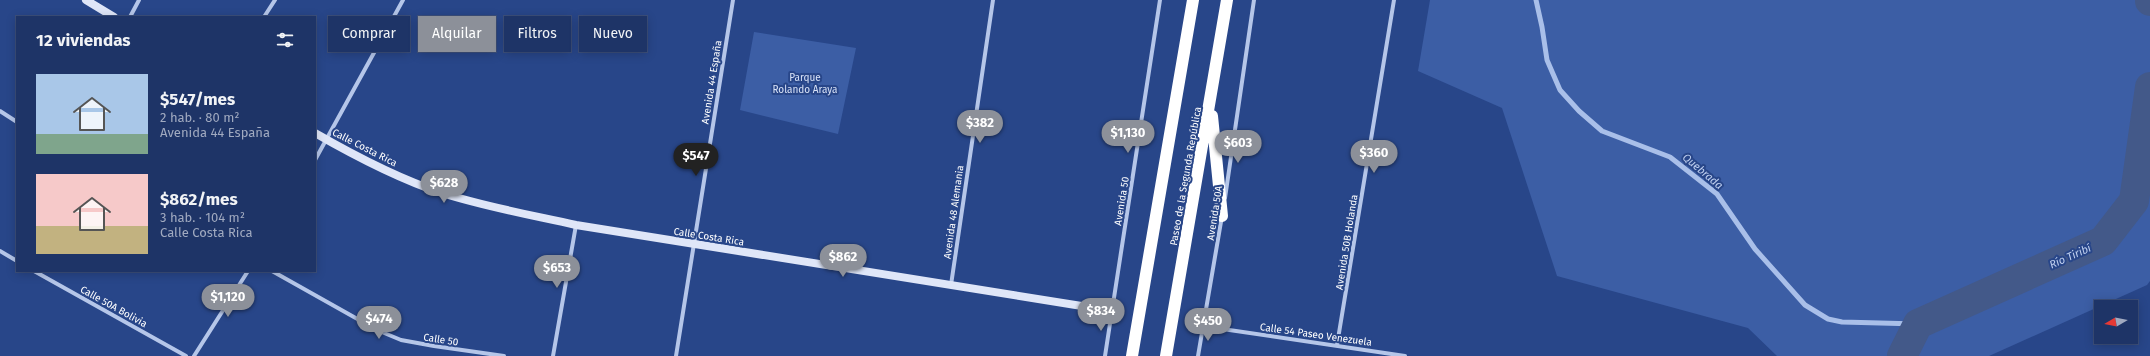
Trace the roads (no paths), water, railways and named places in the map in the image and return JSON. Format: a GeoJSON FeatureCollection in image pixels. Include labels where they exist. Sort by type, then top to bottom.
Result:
{"type":"FeatureCollection","features":[{"type":"Feature","properties":{"kind":"highway"},"geometry":{"type":"LineString","coordinates":[[1132,356],[1193,0]]}},
{"type":"Feature","properties":{"kind":"highway","name":"Paseo de la Segunda República"},"geometry":{"type":"LineString","coordinates":[[1166,356],[1227,0]]}},
{"type":"Feature","properties":{"kind":"highway"},"geometry":{"type":"LineString","coordinates":[[1210,101],[1222,216]]}},
{"type":"Feature","properties":{"kind":"main road"},"geometry":{"type":"LineString","coordinates":[[86,0],[112,16]]}},
{"type":"Feature","properties":{"kind":"main road","name":"Calle Costa Rica"},"geometry":{"type":"LineString","coordinates":[[316,134],[401,177],[441,192],[492,207],[576,225],[1113,311]]}},
{"type":"Feature","properties":{"kind":"street"},"geometry":{"type":"LineString","coordinates":[[131,16],[139,0]]}},
{"type":"Feature","properties":{"kind":"street"},"geometry":{"type":"LineString","coordinates":[[265,16],[275,0]]}},
{"type":"Feature","properties":{"kind":"street"},"geometry":{"type":"LineString","coordinates":[[316,158],[403,0]]}},
{"type":"Feature","properties":{"kind":"street","name":"Avenida 44 España"},"geometry":{"type":"LineString","coordinates":[[676,356],[733,0]]}},
{"type":"Feature","properties":{"kind":"street","name":"Avenida 48 Alemania"},"geometry":{"type":"LineString","coordinates":[[951,285],[993,0]]}},
{"type":"Feature","properties":{"kind":"street","name":"Avenida 50"},"geometry":{"type":"LineString","coordinates":[[1105,356],[1160,0]]}},
{"type":"Feature","properties":{"kind":"street","name":"Avenida 50A"},"geometry":{"type":"LineString","coordinates":[[1198,356],[1222,216],[1254,0]]}},
{"type":"Feature","properties":{"kind":"street","name":"Avenida 50B Holanda"},"geometry":{"type":"LineString","coordinates":[[1337,345],[1394,0]]}},
{"type":"Feature","properties":{"kind":"street"},"geometry":{"type":"LineString","coordinates":[[0,112],[16,121]]}},
{"type":"Feature","properties":{"kind":"street"},"geometry":{"type":"LineString","coordinates":[[554,356],[576,225]]}},
{"type":"Feature","properties":{"kind":"street"},"geometry":{"type":"LineString","coordinates":[[0,251],[16,260]]}},
{"type":"Feature","properties":{"kind":"street","name":"Calle 50A Bolivia"},"geometry":{"type":"LineString","coordinates":[[36,272],[186,356]]}},
{"type":"Feature","properties":{"kind":"street"},"geometry":{"type":"LineString","coordinates":[[194,356],[247,272]]}},
{"type":"Feature","properties":{"kind":"street","name":"Calle 50"},"geometry":{"type":"LineString","coordinates":[[274,272],[377,330],[401,340],[504,356]]}},
{"type":"Feature","properties":{"kind":"street","name":"Calle 54 Paseo Venezuela"},"geometry":{"type":"LineString","coordinates":[[1202,326],[1405,356]]}},
{"type":"Feature","properties":{"kind":"waterway","name":"Quebrada"},"geometry":{"type":"LineString","coordinates":[[1536,0],[1547,60],[1560,90],[1579,111],[1602,131],[1670,157],[1717,194],[1755,249],[1805,305],[1828,319],[1842,322],[1918,324]]}},
{"type":"Feature","properties":{"kind":"waterway","name":"Río Tiribí"},"geometry":{"type":"LineString","coordinates":[[1902,356],[1918,324],[2103,241],[2134,201],[2150,87]]}},
{"type":"Feature","properties":{"kind":"park label","name":"Parque Rolando Araya"},"geometry":{"type":"Point","coordinates":[805,82]}}]}
